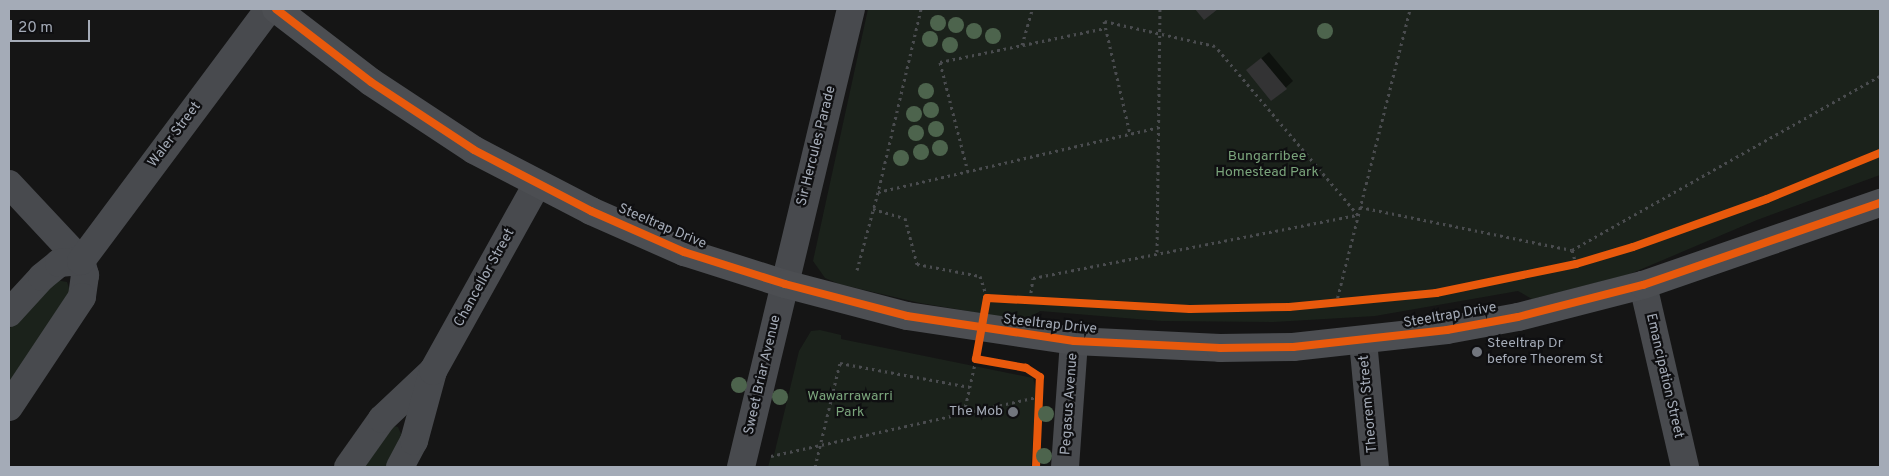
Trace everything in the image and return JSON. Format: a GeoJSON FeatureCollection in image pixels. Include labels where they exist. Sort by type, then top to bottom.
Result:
{"type":"FeatureCollection","features":[{"type":"Feature","properties":{"kind":"street","name":"Waler Street"},"geometry":{"type":"LineString","coordinates":[[81,261],[269,9]]}},
{"type":"Feature","properties":{"kind":"street","name":"Steeltrap Drive"},"geometry":{"type":"LineString","coordinates":[[276,9],[371,82],[474,150],[537,184],[684,252],[785,284],[907,316],[980,329],[1074,341],[1220,348],[1363,341],[1518,317],[1643,285],[1880,203]]}},
{"type":"Feature","properties":{"kind":"street","name":"Sir Hercules Parade"},"geometry":{"type":"LineString","coordinates":[[785,284],[850,9]]}},
{"type":"Feature","properties":{"kind":"street"},"geometry":{"type":"LineString","coordinates":[[9,184],[81,261],[85,275],[82,297],[9,407]]}},
{"type":"Feature","properties":{"kind":"street","name":"Chancellor Street"},"geometry":{"type":"LineString","coordinates":[[400,467],[414,441],[433,371],[537,184]]}},
{"type":"Feature","properties":{"kind":"street"},"geometry":{"type":"LineString","coordinates":[[9,313],[42,277],[59,263],[81,261]]}},
{"type":"Feature","properties":{"kind":"street","name":"Sweet Briar Avenue"},"geometry":{"type":"LineString","coordinates":[[741,467],[785,284]]}},
{"type":"Feature","properties":{"kind":"street","name":"Emancipation Street"},"geometry":{"type":"LineString","coordinates":[[1643,285],[1685,467]]}},
{"type":"Feature","properties":{"kind":"street","name":"Pegasus Avenue"},"geometry":{"type":"LineString","coordinates":[[1065,467],[1074,341]]}},
{"type":"Feature","properties":{"kind":"street","name":"Theorem Street"},"geometry":{"type":"LineString","coordinates":[[1363,341],[1375,467]]}},
{"type":"Feature","properties":{"kind":"street","name":"Chancellor Street"},"geometry":{"type":"LineString","coordinates":[[348,467],[382,419],[433,371]]}},
{"type":"Feature","properties":{"kind":"path"},"geometry":{"type":"LineString","coordinates":[[857,270],[878,192],[921,9]]}},
{"type":"Feature","properties":{"kind":"path"},"geometry":{"type":"LineString","coordinates":[[1022,45],[1032,9]]}},
{"type":"Feature","properties":{"kind":"path"},"geometry":{"type":"LineString","coordinates":[[1157,252],[1160,9]]}},
{"type":"Feature","properties":{"kind":"path"},"geometry":{"type":"LineString","coordinates":[[1336,304],[1410,9]]}},
{"type":"Feature","properties":{"kind":"path"},"geometry":{"type":"LineString","coordinates":[[1130,134],[1104,20],[1215,46],[1358,215]]}},
{"type":"Feature","properties":{"kind":"path"},"geometry":{"type":"LineString","coordinates":[[968,172],[940,62],[1105,28]]}},
{"type":"Feature","properties":{"kind":"path"},"geometry":{"type":"LineString","coordinates":[[1360,207],[1572,250],[1586,246],[1879,76],[1880,82]]}},
{"type":"Feature","properties":{"kind":"path"},"geometry":{"type":"LineString","coordinates":[[878,192],[1159,127]]}},
{"type":"Feature","properties":{"kind":"path"},"geometry":{"type":"LineString","coordinates":[[873,209],[906,218],[917,264],[980,276],[987,298],[964,413]]}},
{"type":"Feature","properties":{"kind":"path"},"geometry":{"type":"LineString","coordinates":[[1039,300],[1026,299],[1033,278],[1157,252],[1358,215]]}},
{"type":"Feature","properties":{"kind":"path"},"geometry":{"type":"LineString","coordinates":[[1572,250],[1576,264]]}},
{"type":"Feature","properties":{"kind":"path"},"geometry":{"type":"LineString","coordinates":[[1566,266],[1585,262]]}},
{"type":"Feature","properties":{"kind":"path"},"geometry":{"type":"LineString","coordinates":[[987,298],[996,298]]}},
{"type":"Feature","properties":{"kind":"path"},"geometry":{"type":"LineString","coordinates":[[1326,304],[1346,303]]}},
{"type":"Feature","properties":{"kind":"path"},"geometry":{"type":"LineString","coordinates":[[976,359],[984,360]]}},
{"type":"Feature","properties":{"kind":"path"},"geometry":{"type":"LineString","coordinates":[[815,467],[840,363],[970,387]]}},
{"type":"Feature","properties":{"kind":"path"},"geometry":{"type":"LineString","coordinates":[[1041,384],[1041,405]]}},
{"type":"Feature","properties":{"kind":"path"},"geometry":{"type":"LineString","coordinates":[[771,456],[1041,396]]}},
{"type":"Feature","properties":{"kind":"green space","name":"Bungarribee Homestead Park"},"geometry":{"type":"Polygon","coordinates":[[[868,9],[1880,9],[1880,175],[1757,220],[1630,274],[1532,299],[1518,291],[1375,316],[1273,322],[1161,321],[1040,311],[1027,321],[920,303],[839,284],[825,278],[813,261],[868,9]]]}},
{"type":"Feature","properties":{"kind":"green space"},"geometry":{"type":"Polygon","coordinates":[[[56,280],[67,282],[70,291],[9,384],[9,329],[56,280]]]}},
{"type":"Feature","properties":{"kind":"green space","name":"Wawarrawarri Park"},"geometry":{"type":"Polygon","coordinates":[[[820,330],[841,335],[841,339],[1033,378],[1036,389],[1031,467],[768,467],[771,456],[774,455],[799,351],[811,331],[820,330]]]}},
{"type":"Feature","properties":{"kind":"green space"},"geometry":{"type":"Polygon","coordinates":[[[394,426],[398,427],[402,436],[386,467],[361,467],[394,426]]]}},
{"type":"Feature","properties":{"kind":"building"},"geometry":{"type":"Polygon","coordinates":[[[1195,9],[1218,9],[1204,20],[1195,9]]]}},
{"type":"Feature","properties":{"kind":"building"},"geometry":{"type":"Polygon","coordinates":[[[1261,58],[1287,89],[1271,101],[1246,70],[1261,58]]]}},
{"type":"Feature","properties":{"kind":"cycle path"},"geometry":{"type":"LineString","coordinates":[[276,9],[371,82],[474,150],[591,211],[684,252],[785,284],[907,316],[1074,341],[1220,348],[1293,347],[1447,330],[1518,317],[1643,285],[1880,203]]}},
{"type":"Feature","properties":{"kind":"cycle path"},"geometry":{"type":"LineString","coordinates":[[1036,467],[1040,377],[1026,368],[976,359],[987,298],[1190,309],[1289,307],[1436,293],[1576,264],[1633,247],[1767,199],[1880,153]]}},
{"type":"Feature","properties":{"kind":"place","name":"Steeltrap Dr before Theorem St"},"geometry":{"type":"Point","coordinates":[1477,352]}},
{"type":"Feature","properties":{"kind":"place","name":"The Mob"},"geometry":{"type":"Point","coordinates":[1013,412]}}]}
